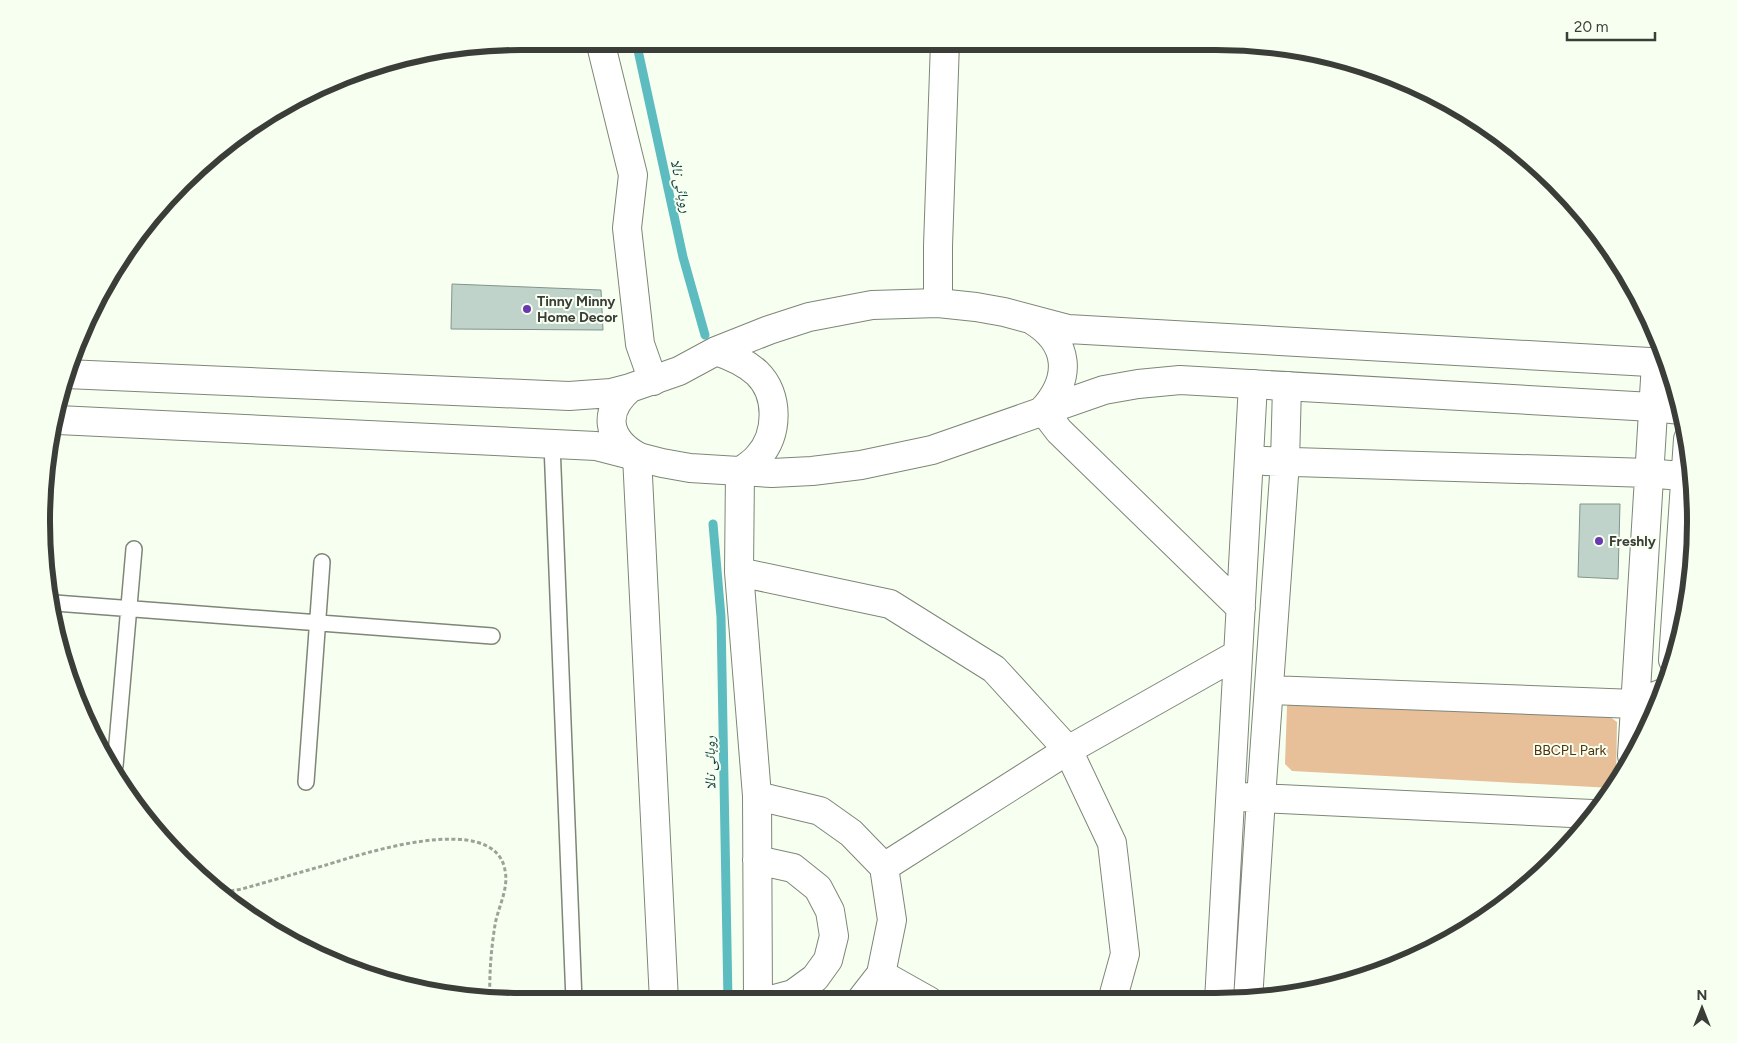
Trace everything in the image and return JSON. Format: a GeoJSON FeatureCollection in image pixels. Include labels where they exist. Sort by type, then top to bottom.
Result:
{"type":"FeatureCollection","features":[{"type":"Feature","properties":{"kind":"street"},"geometry":{"type":"LineString","coordinates":[[602,50],[633,175],[627,228],[640,344],[642,384]]}},
{"type":"Feature","properties":{"kind":"street"},"geometry":{"type":"LineString","coordinates":[[938,303],[938,246],[946,50]]}},
{"type":"Feature","properties":{"kind":"street"},"geometry":{"type":"LineString","coordinates":[[74,374],[569,396],[611,393],[679,371],[716,351],[769,330],[817,315],[872,305],[938,303],[1004,312],[1054,326],[1080,330],[1659,363]]}},
{"type":"Feature","properties":{"kind":"street"},"geometry":{"type":"LineString","coordinates":[[1030,319],[1044,327],[1054,339],[1061,353],[1063,369],[1060,384],[1054,398],[1043,410]]}},
{"type":"Feature","properties":{"kind":"street"},"geometry":{"type":"LineString","coordinates":[[716,351],[740,360],[758,374],[770,393],[774,416],[770,438],[758,457],[740,472],[739,572],[757,796],[758,993]]}},
{"type":"Feature","properties":{"kind":"street"},"geometry":{"type":"LineString","coordinates":[[1633,740],[1652,407],[1660,366]]}},
{"type":"Feature","properties":{"kind":"street"},"geometry":{"type":"LineString","coordinates":[[61,420],[596,446],[690,468],[772,473],[812,471],[861,465],[932,450],[1104,390],[1138,384],[1180,380],[1673,409]]}},
{"type":"Feature","properties":{"kind":"street"},"geometry":{"type":"LineString","coordinates":[[636,456],[624,449],[615,438],[611,424],[613,410],[620,397],[642,384]]}},
{"type":"Feature","properties":{"kind":"street"},"geometry":{"type":"LineString","coordinates":[[1219,993],[1253,384]]}},
{"type":"Feature","properties":{"kind":"street"},"geometry":{"type":"LineString","coordinates":[[1248,992],[1260,798],[1285,462],[1287,386]]}},
{"type":"Feature","properties":{"kind":"street"},"geometry":{"type":"LineString","coordinates":[[1043,410],[1059,432],[1241,608]]}},
{"type":"Feature","properties":{"kind":"street"},"geometry":{"type":"LineString","coordinates":[[636,456],[664,993]]}},
{"type":"Feature","properties":{"kind":"street"},"geometry":{"type":"LineString","coordinates":[[1249,460],[1648,473],[1685,477]]}},
{"type":"Feature","properties":{"kind":"street"},"geometry":{"type":"LineString","coordinates":[[1676,621],[1686,498]]}},
{"type":"Feature","properties":{"kind":"street"},"geometry":{"type":"LineString","coordinates":[[739,572],[890,604],[994,669],[1068,750],[1112,843],[1125,954],[1114,993]]}},
{"type":"Feature","properties":{"kind":"street"},"geometry":{"type":"LineString","coordinates":[[884,867],[1068,750],[1238,654]]}},
{"type":"Feature","properties":{"kind":"street"},"geometry":{"type":"LineString","coordinates":[[1269,690],[1635,704],[1653,697]]}},
{"type":"Feature","properties":{"kind":"street"},"geometry":{"type":"LineString","coordinates":[[757,796],[820,811],[851,833],[884,867],[892,920],[881,974],[866,993]]}},
{"type":"Feature","properties":{"kind":"street"},"geometry":{"type":"LineString","coordinates":[[1230,796],[1586,814]]}},
{"type":"Feature","properties":{"kind":"street"},"geometry":{"type":"LineString","coordinates":[[757,860],[793,868],[818,888],[830,912],[834,936],[828,960],[815,978],[795,993]]}},
{"type":"Feature","properties":{"kind":"street"},"geometry":{"type":"LineString","coordinates":[[881,974],[915,993]]}},
{"type":"Feature","properties":{"kind":"lane"},"geometry":{"type":"LineString","coordinates":[[552,444],[574,993]]}},
{"type":"Feature","properties":{"kind":"lane"},"geometry":{"type":"LineString","coordinates":[[115,761],[134,549]]}},
{"type":"Feature","properties":{"kind":"lane"},"geometry":{"type":"LineString","coordinates":[[306,782],[322,562]]}},
{"type":"Feature","properties":{"kind":"lane"},"geometry":{"type":"LineString","coordinates":[[57,602],[492,636]]}},
{"type":"Feature","properties":{"kind":"path"},"geometry":{"type":"LineString","coordinates":[[229,891],[377,850],[420,841],[453,839],[482,844],[499,854],[505,870],[505,888],[495,924],[490,992]]}},
{"type":"Feature","properties":{"kind":"green space","name":"BBCPL Park"},"geometry":{"type":"Polygon","coordinates":[[[1293,702],[1610,717],[1617,722],[1616,770],[1605,788],[1292,771],[1285,764],[1287,706],[1293,702]]]}},
{"type":"Feature","properties":{"kind":"building","name":"Tinny Minny Home Decor"},"geometry":{"type":"Polygon","coordinates":[[[452,284],[601,290],[603,330],[451,329],[452,284]]]}},
{"type":"Feature","properties":{"kind":"building","name":"Freshly"},"geometry":{"type":"Polygon","coordinates":[[[1580,504],[1620,504],[1618,579],[1578,577],[1580,504]]]}},
{"type":"Feature","properties":{"kind":"waterway","name":"روہائی نالا"},"geometry":{"type":"LineString","coordinates":[[638,50],[683,257],[705,335]]}},
{"type":"Feature","properties":{"kind":"waterway","name":"روہائی نالا"},"geometry":{"type":"LineString","coordinates":[[713,524],[721,617],[728,993]]}},
{"type":"Feature","properties":{"kind":"place","name":"Tinny Minny Home Decor"},"geometry":{"type":"Point","coordinates":[527,309]}},
{"type":"Feature","properties":{"kind":"place","name":"Freshly"},"geometry":{"type":"Point","coordinates":[1599,541]}}]}
